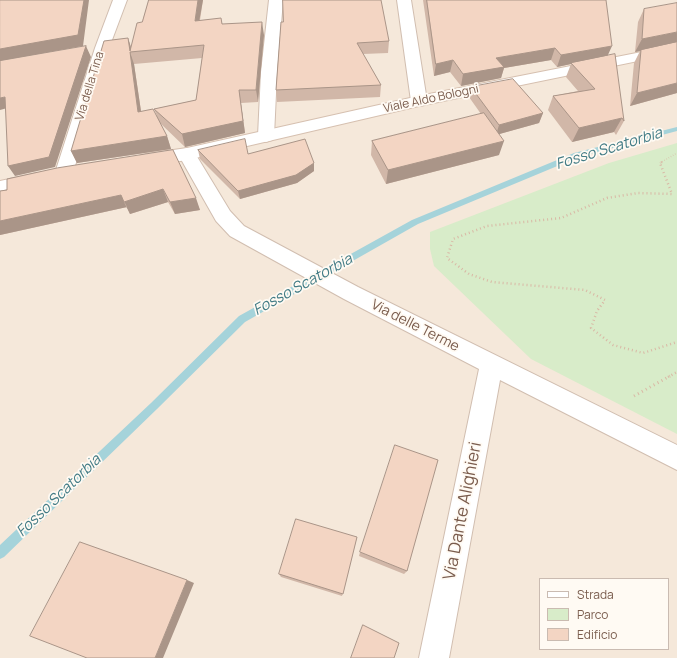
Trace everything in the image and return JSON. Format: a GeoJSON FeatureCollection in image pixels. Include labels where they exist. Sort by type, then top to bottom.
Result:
{"type":"FeatureCollection","features":[{"type":"Feature","properties":{"kind":"street","name":"Via della Tina"},"geometry":{"type":"LineString","coordinates":[[0,187],[71,171],[102,48],[120,0]]}},
{"type":"Feature","properties":{"kind":"street"},"geometry":{"type":"LineString","coordinates":[[266,136],[269,72],[276,0]]}},
{"type":"Feature","properties":{"kind":"street"},"geometry":{"type":"LineString","coordinates":[[404,0],[419,101]]}},
{"type":"Feature","properties":{"kind":"street"},"geometry":{"type":"LineString","coordinates":[[86,51],[102,48]]}},
{"type":"Feature","properties":{"kind":"street","name":"Viale Aldo Bologni"},"geometry":{"type":"LineString","coordinates":[[133,162],[187,154],[419,101],[677,49]]}},
{"type":"Feature","properties":{"kind":"street","name":"Via delle Terme"},"geometry":{"type":"LineString","coordinates":[[187,154],[223,216],[238,230],[272,251],[351,293],[677,458]]}},
{"type":"Feature","properties":{"kind":"street","name":"Via Dante Alighieri"},"geometry":{"type":"LineString","coordinates":[[434,658],[491,365]]}},
{"type":"Feature","properties":{"kind":"path"},"geometry":{"type":"LineString","coordinates":[[677,153],[660,163],[672,194],[638,193],[607,198],[560,218],[487,226],[453,239],[447,258],[469,274],[492,282],[585,290],[605,300],[597,311],[591,328],[613,345],[643,353],[677,342]]}},
{"type":"Feature","properties":{"kind":"path"},"geometry":{"type":"LineString","coordinates":[[634,396],[677,372]]}},
{"type":"Feature","properties":{"kind":"shaded area"},"geometry":{"type":"Polygon","coordinates":[[[0,0],[677,0],[677,658],[0,658],[0,0]]]}},
{"type":"Feature","properties":{"kind":"green space"},"geometry":{"type":"Polygon","coordinates":[[[677,143],[677,434],[531,359],[434,266],[430,249],[430,232],[609,163],[677,143]]]}},
{"type":"Feature","properties":{"kind":"building"},"geometry":{"type":"Polygon","coordinates":[[[0,0],[84,0],[78,35],[0,49],[0,0]]]}},
{"type":"Feature","properties":{"kind":"building"},"geometry":{"type":"Polygon","coordinates":[[[149,0],[198,0],[195,21],[221,18],[222,24],[262,22],[256,90],[239,90],[243,121],[182,134],[154,109],[196,100],[204,45],[130,52],[138,112],[153,109],[167,136],[71,151],[104,41],[128,38],[130,51],[137,23],[142,22],[149,0]]]}},
{"type":"Feature","properties":{"kind":"building"},"geometry":{"type":"Polygon","coordinates":[[[283,0],[381,0],[389,41],[357,43],[381,85],[276,90],[281,22],[283,22],[283,0]]]}},
{"type":"Feature","properties":{"kind":"building"},"geometry":{"type":"Polygon","coordinates":[[[427,0],[606,0],[612,46],[561,55],[555,48],[496,58],[504,67],[463,74],[453,60],[436,64],[427,0]]]}},
{"type":"Feature","properties":{"kind":"building"},"geometry":{"type":"Polygon","coordinates":[[[677,3],[677,32],[642,39],[644,9],[677,3]]]}},
{"type":"Feature","properties":{"kind":"building"},"geometry":{"type":"Polygon","coordinates":[[[677,42],[677,83],[637,93],[641,50],[677,42]]]}},
{"type":"Feature","properties":{"kind":"building"},"geometry":{"type":"Polygon","coordinates":[[[86,46],[49,157],[8,166],[5,97],[0,98],[0,61],[86,46]]]}},
{"type":"Feature","properties":{"kind":"building"},"geometry":{"type":"Polygon","coordinates":[[[615,54],[624,121],[622,118],[579,128],[553,96],[595,89],[571,63],[615,54]]]}},
{"type":"Feature","properties":{"kind":"building"},"geometry":{"type":"Polygon","coordinates":[[[513,79],[543,113],[499,125],[471,87],[513,79]]]}},
{"type":"Feature","properties":{"kind":"building"},"geometry":{"type":"Polygon","coordinates":[[[484,113],[504,141],[388,170],[372,141],[484,113]]]}},
{"type":"Feature","properties":{"kind":"building"},"geometry":{"type":"Polygon","coordinates":[[[245,139],[248,154],[305,139],[314,163],[296,175],[238,191],[198,150],[245,139]]]}},
{"type":"Feature","properties":{"kind":"building"},"geometry":{"type":"Polygon","coordinates":[[[173,150],[196,198],[170,202],[163,189],[124,202],[121,195],[0,221],[0,191],[7,190],[7,179],[57,168],[173,150]]]}},
{"type":"Feature","properties":{"kind":"building"},"geometry":{"type":"Polygon","coordinates":[[[395,445],[438,460],[407,571],[360,552],[395,445]]]}},
{"type":"Feature","properties":{"kind":"building"},"geometry":{"type":"Polygon","coordinates":[[[296,519],[357,537],[343,594],[279,574],[296,519]]]}},
{"type":"Feature","properties":{"kind":"building"},"geometry":{"type":"Polygon","coordinates":[[[80,542],[187,580],[155,658],[87,658],[30,636],[80,542]]]}},
{"type":"Feature","properties":{"kind":"building"},"geometry":{"type":"Polygon","coordinates":[[[363,625],[399,643],[394,658],[351,658],[363,625]]]}},
{"type":"Feature","properties":{"kind":"waterway","name":"Fosso Scatorbia"},"geometry":{"type":"LineString","coordinates":[[0,553],[154,406],[242,319],[415,222],[577,155],[677,129]]}}]}
